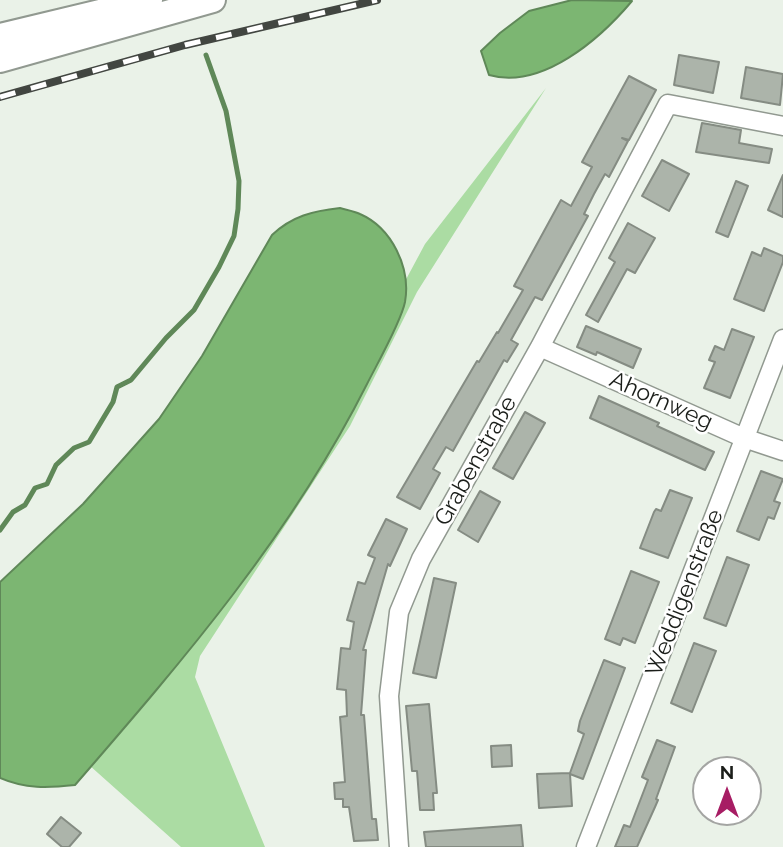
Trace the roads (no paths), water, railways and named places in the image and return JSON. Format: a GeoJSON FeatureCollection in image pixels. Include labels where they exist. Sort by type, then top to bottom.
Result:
{"type":"FeatureCollection","features":[{"type":"Feature","properties":{"kind":"main road"},"geometry":{"type":"LineString","coordinates":[[0,36],[150,0]]}},
{"type":"Feature","properties":{"kind":"main road"},"geometry":{"type":"LineString","coordinates":[[0,60],[213,0]]}},
{"type":"Feature","properties":{"kind":"street","name":"Grabenstraße"},"geometry":{"type":"LineString","coordinates":[[399,847],[389,696],[399,612],[421,559],[540,347],[668,104],[783,126]]}},
{"type":"Feature","properties":{"kind":"street","name":"Weddigenstraße"},"geometry":{"type":"LineString","coordinates":[[586,847],[783,339]]}},
{"type":"Feature","properties":{"kind":"street","name":"Ahornweg"},"geometry":{"type":"LineString","coordinates":[[540,347],[744,438],[783,451]]}},
{"type":"Feature","properties":{"kind":"waterway"},"geometry":{"type":"LineString","coordinates":[[0,530],[13,512],[25,505],[35,488],[47,484],[56,465],[74,448],[89,442],[113,402],[117,387],[131,380],[194,310],[234,236],[239,181],[226,111],[206,55]]}},
{"type":"Feature","properties":{"kind":"railway"},"geometry":{"type":"LineString","coordinates":[[0,97],[185,45],[377,0]]}}]}
